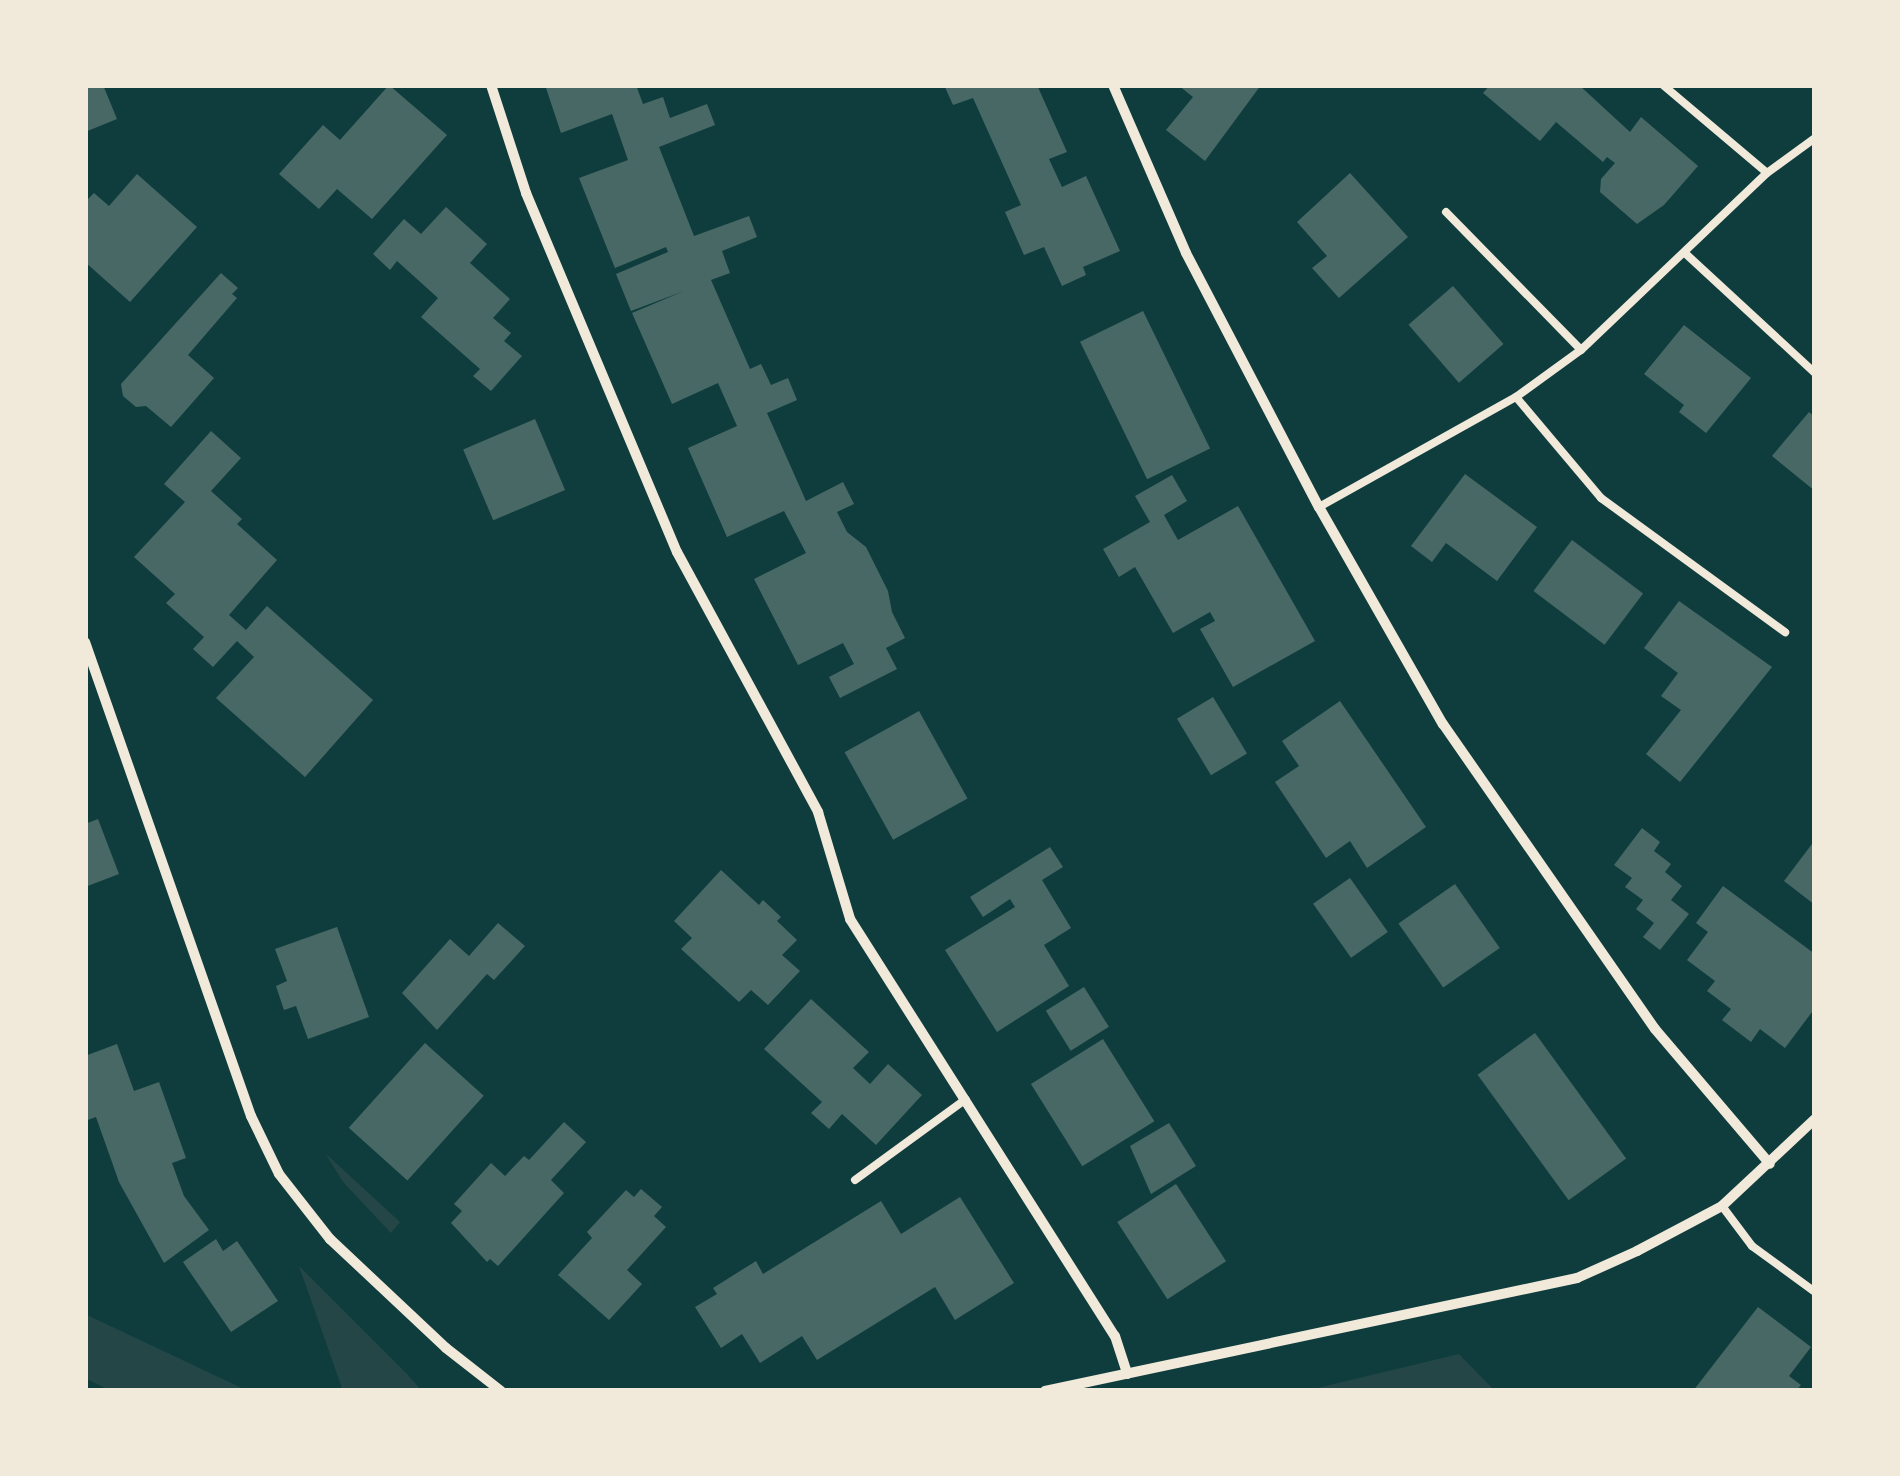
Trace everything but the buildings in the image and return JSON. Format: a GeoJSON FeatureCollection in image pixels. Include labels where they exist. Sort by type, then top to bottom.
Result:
{"type":"FeatureCollection","features":[{"type":"Feature","properties":{"kind":"street"},"geometry":{"type":"LineString","coordinates":[[490,85],[526,192],[677,552],[818,812],[850,919],[1115,1336],[1128,1374]]}},
{"type":"Feature","properties":{"kind":"street"},"geometry":{"type":"LineString","coordinates":[[1113,85],[1186,253],[1320,507],[1443,724],[1654,1028],[1770,1164]]}},
{"type":"Feature","properties":{"kind":"street"},"geometry":{"type":"LineString","coordinates":[[85,642],[251,1116],[279,1174],[330,1239],[446,1348],[502,1391]]}},
{"type":"Feature","properties":{"kind":"street"},"geometry":{"type":"LineString","coordinates":[[1045,1391],[1577,1278],[1637,1252],[1722,1206],[1815,1119]]}},
{"type":"Feature","properties":{"kind":"lane"},"geometry":{"type":"LineString","coordinates":[[1663,85],[1767,173]]}},
{"type":"Feature","properties":{"kind":"lane"},"geometry":{"type":"LineString","coordinates":[[1320,507],[1516,398],[1582,350],[1767,173],[1815,138]]}},
{"type":"Feature","properties":{"kind":"lane"},"geometry":{"type":"LineString","coordinates":[[1446,212],[1582,350]]}},
{"type":"Feature","properties":{"kind":"lane"},"geometry":{"type":"LineString","coordinates":[[1686,254],[1815,373]]}},
{"type":"Feature","properties":{"kind":"lane"},"geometry":{"type":"LineString","coordinates":[[1516,398],[1601,498],[1785,632]]}},
{"type":"Feature","properties":{"kind":"lane"},"geometry":{"type":"LineString","coordinates":[[854,1180],[966,1100]]}},
{"type":"Feature","properties":{"kind":"lane"},"geometry":{"type":"LineString","coordinates":[[1722,1206],[1752,1246],[1815,1292]]}},
{"type":"Feature","properties":{"kind":"shaded area"},"geometry":{"type":"Polygon","coordinates":[[[325,1153],[400,1222],[391,1233],[343,1182],[325,1153]]]}},
{"type":"Feature","properties":{"kind":"shaded area"},"geometry":{"type":"Polygon","coordinates":[[[299,1266],[407,1374],[422,1391],[343,1391],[299,1266]]]}},
{"type":"Feature","properties":{"kind":"shaded area"},"geometry":{"type":"Polygon","coordinates":[[[85,1314],[248,1391],[111,1391],[85,1378],[85,1314]]]}},
{"type":"Feature","properties":{"kind":"shaded area"},"geometry":{"type":"Polygon","coordinates":[[[1459,1354],[1495,1391],[1305,1391],[1459,1354]]]}}]}
